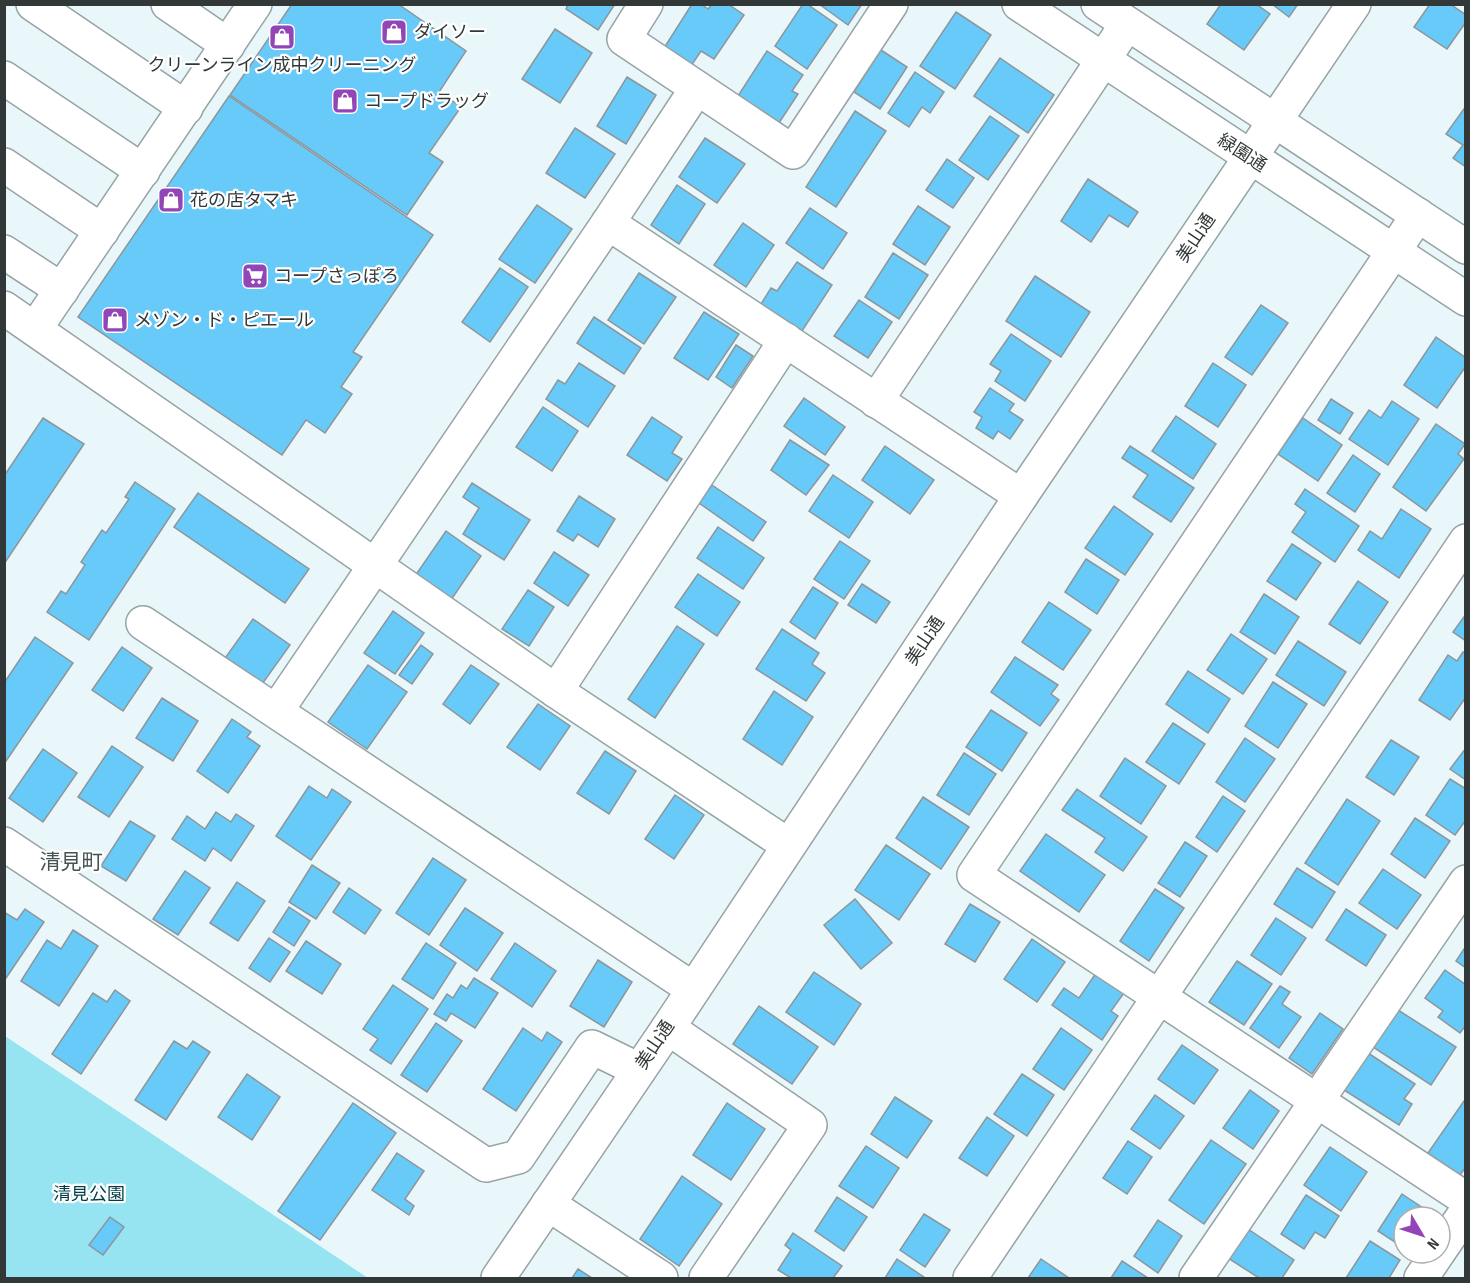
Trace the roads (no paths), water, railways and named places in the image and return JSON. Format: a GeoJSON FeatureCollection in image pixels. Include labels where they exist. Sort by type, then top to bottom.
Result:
{"type":"FeatureCollection","features":[{"type":"Feature","properties":{"kind":"street"},"geometry":{"type":"LineString","coordinates":[[33,4],[186,108]]}},
{"type":"Feature","properties":{"kind":"street"},"geometry":{"type":"LineString","coordinates":[[168,4],[228,45]]}},
{"type":"Feature","properties":{"kind":"street"},"geometry":{"type":"LineString","coordinates":[[35,329],[255,4]]}},
{"type":"Feature","properties":{"kind":"street"},"geometry":{"type":"LineString","coordinates":[[646,4],[624,39],[794,152],[891,4]]}},
{"type":"Feature","properties":{"kind":"street","name":"緑園通"},"geometry":{"type":"LineString","coordinates":[[1019,4],[1456,293]]}},
{"type":"Feature","properties":{"kind":"street"},"geometry":{"type":"LineString","coordinates":[[1098,4],[1466,247]]}},
{"type":"Feature","properties":{"kind":"street","name":"美山通"},"geometry":{"type":"LineString","coordinates":[[498,1278],[668,1028],[1021,496],[1353,4]]}},
{"type":"Feature","properties":{"kind":"street"},"geometry":{"type":"LineString","coordinates":[[876,401],[1127,24]]}},
{"type":"Feature","properties":{"kind":"street"},"geometry":{"type":"LineString","coordinates":[[4,78],[142,171]]}},
{"type":"Feature","properties":{"kind":"street"},"geometry":{"type":"LineString","coordinates":[[277,710],[697,88]]}},
{"type":"Feature","properties":{"kind":"street"},"geometry":{"type":"LineString","coordinates":[[4,165],[102,231]]}},
{"type":"Feature","properties":{"kind":"street"},"geometry":{"type":"LineString","coordinates":[[1419,215],[974,875],[1466,1199]]}},
{"type":"Feature","properties":{"kind":"street"},"geometry":{"type":"LineString","coordinates":[[608,223],[1021,496]]}},
{"type":"Feature","properties":{"kind":"street"},"geometry":{"type":"LineString","coordinates":[[4,252],[62,290]]}},
{"type":"Feature","properties":{"kind":"street"},"geometry":{"type":"LineString","coordinates":[[1456,293],[1466,259]]}},
{"type":"Feature","properties":{"kind":"street"},"geometry":{"type":"LineString","coordinates":[[4,308],[556,691],[788,845]]}},
{"type":"Feature","properties":{"kind":"street"},"geometry":{"type":"LineString","coordinates":[[556,691],[786,340]]}},
{"type":"Feature","properties":{"kind":"street"},"geometry":{"type":"LineString","coordinates":[[970,1278],[1158,996],[1464,548]]}},
{"type":"Feature","properties":{"kind":"street"},"geometry":{"type":"LineString","coordinates":[[143,623],[277,710],[693,989]]}},
{"type":"Feature","properties":{"kind":"street"},"geometry":{"type":"LineString","coordinates":[[4,844],[486,1165],[518,1157],[592,1047],[639,1070]]}},
{"type":"Feature","properties":{"kind":"street"},"geometry":{"type":"LineString","coordinates":[[1196,1278],[1466,882]]}},
{"type":"Feature","properties":{"kind":"street"},"geometry":{"type":"LineString","coordinates":[[668,1028],[810,1125],[705,1278]]}},
{"type":"Feature","properties":{"kind":"street"},"geometry":{"type":"LineString","coordinates":[[548,1204],[661,1278]]}},
{"type":"Feature","properties":{"kind":"street"},"geometry":{"type":"LineString","coordinates":[[1452,1232],[1466,1212]]}},
{"type":"Feature","properties":{"kind":"street"},"geometry":{"type":"LineString","coordinates":[[1421,1278],[1430,1265]]}},
{"type":"Feature","properties":{"kind":"place","name":"ダイソー"},"geometry":{"type":"Point","coordinates":[394,32]}},
{"type":"Feature","properties":{"kind":"place","name":"クリーンライン成中クリーニング"},"geometry":{"type":"Point","coordinates":[282,37]}},
{"type":"Feature","properties":{"kind":"place","name":"コープドラッグ"},"geometry":{"type":"Point","coordinates":[345,101]}},
{"type":"Feature","properties":{"kind":"place","name":"花の店タマキ"},"geometry":{"type":"Point","coordinates":[171,200]}},
{"type":"Feature","properties":{"kind":"place","name":"コープさっぽろ"},"geometry":{"type":"Point","coordinates":[255,276]}},
{"type":"Feature","properties":{"kind":"place","name":"メゾン・ド・ピエール"},"geometry":{"type":"Point","coordinates":[115,320]}},
{"type":"Feature","properties":{"kind":"district","name":"清見町"},"geometry":{"type":"Point","coordinates":[71,862]}},
{"type":"Feature","properties":{"kind":"park label","name":"清見公園"},"geometry":{"type":"Point","coordinates":[89,1194]}}]}
